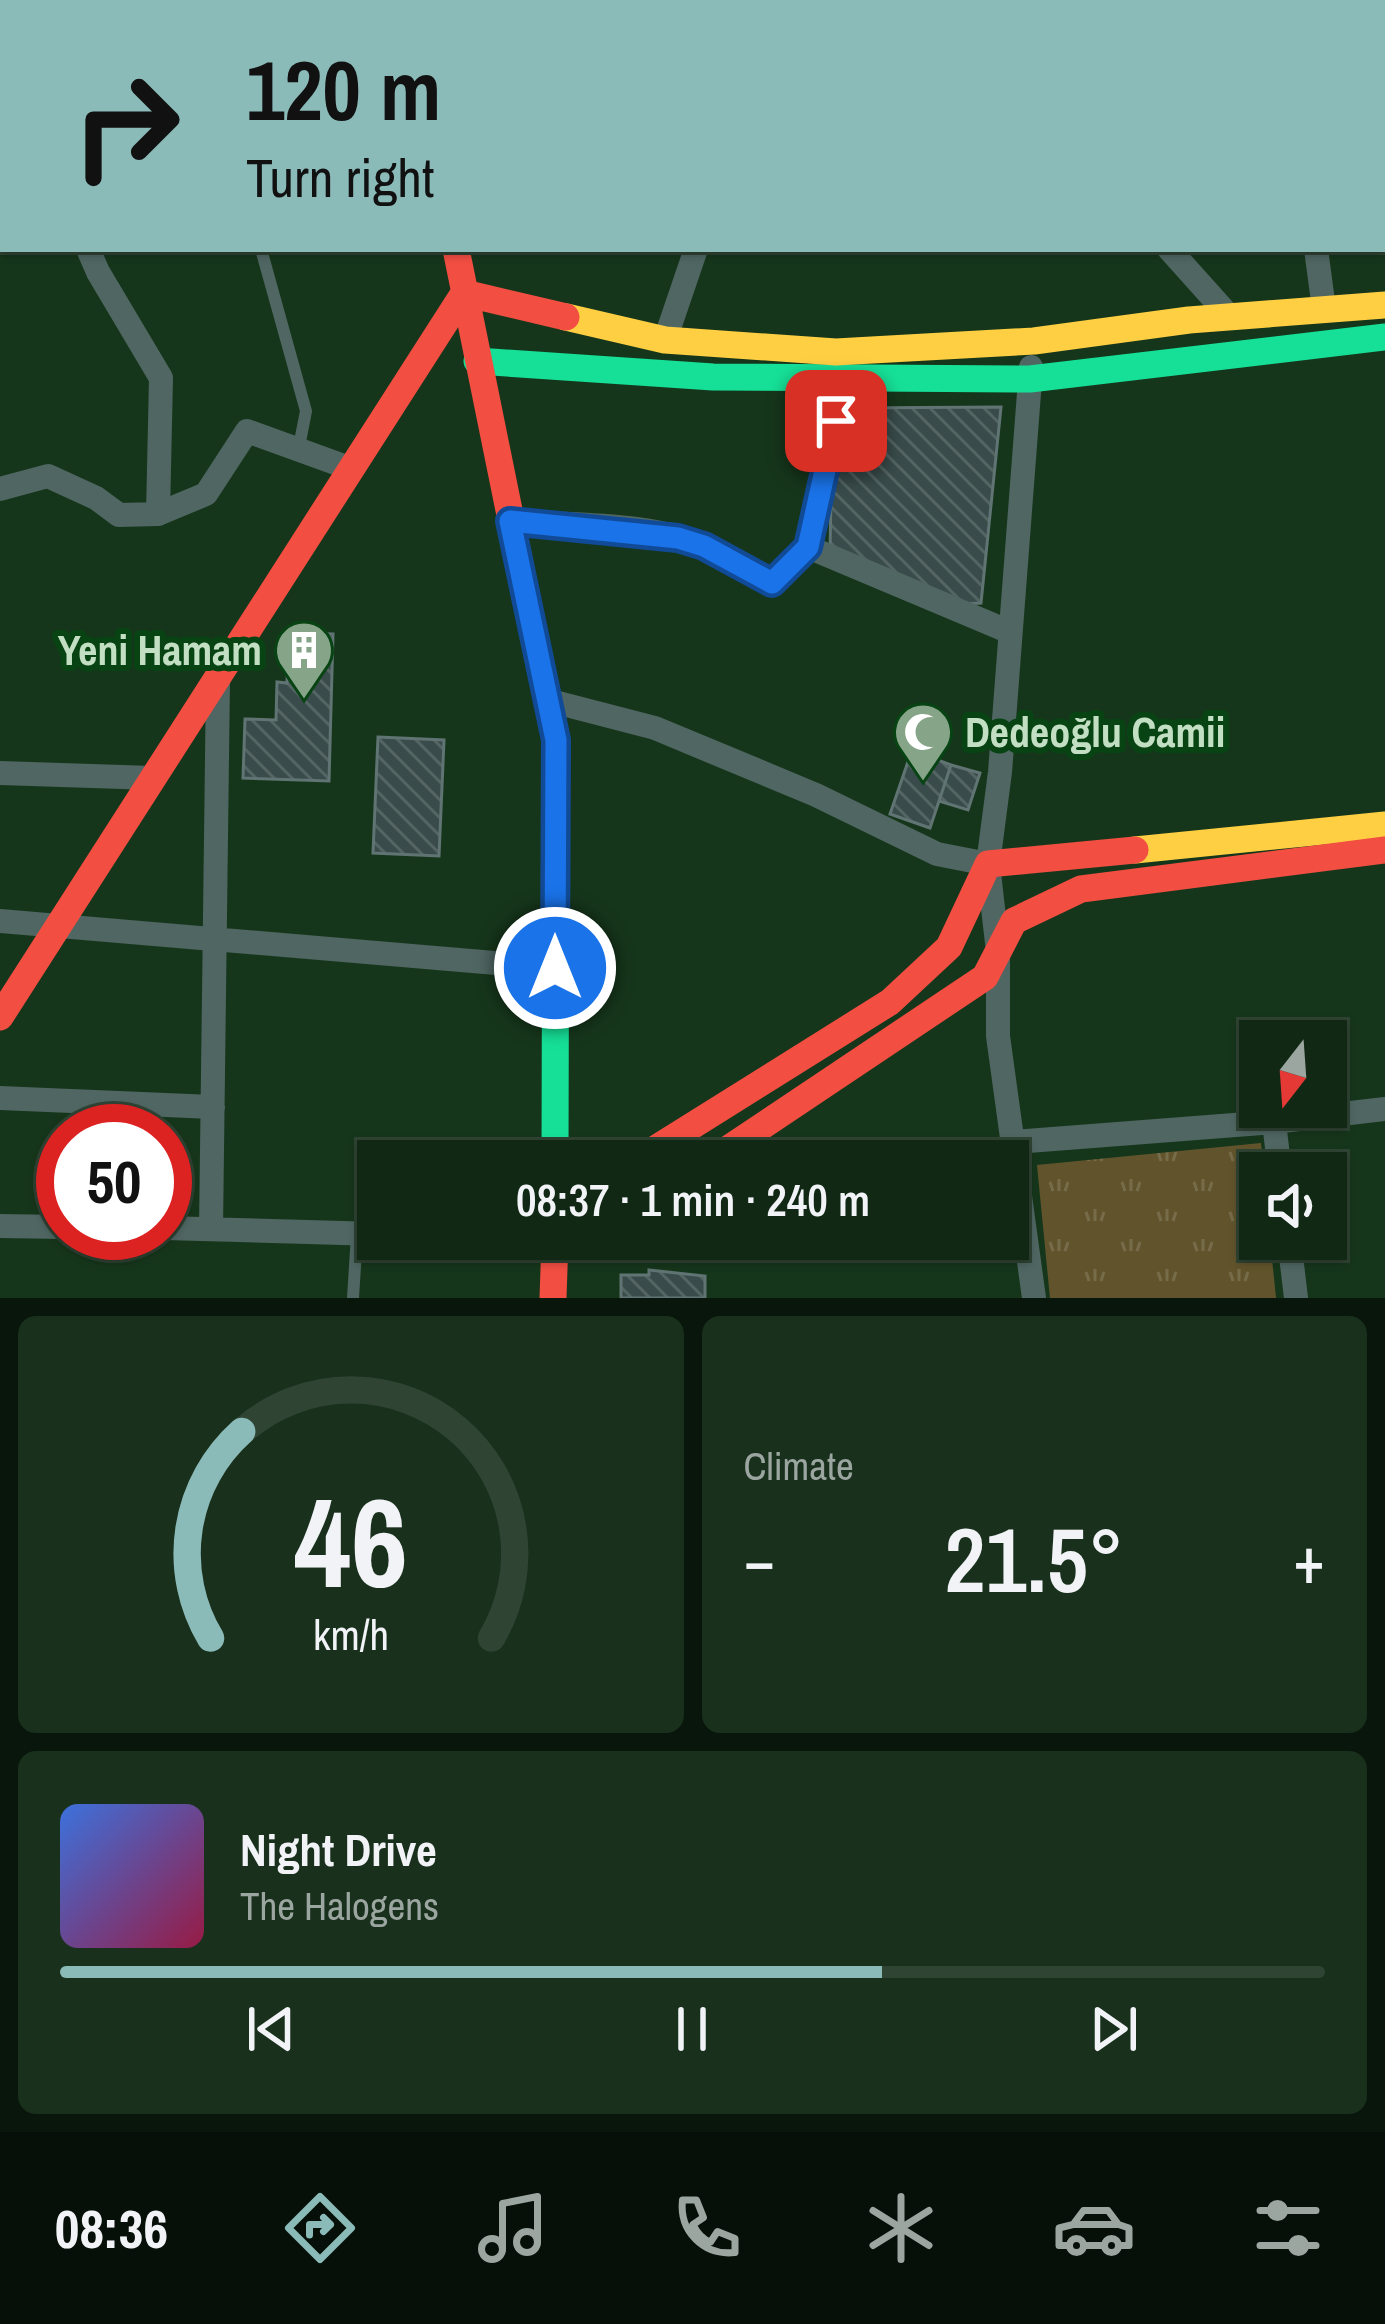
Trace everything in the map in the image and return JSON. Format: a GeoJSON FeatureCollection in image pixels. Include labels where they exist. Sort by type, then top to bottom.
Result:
{"type":"FeatureCollection","features":[{"type":"Feature","properties":{"kind":"street"},"geometry":{"type":"LineString","coordinates":[[89,252],[161,377],[158,514]]}},
{"type":"Feature","properties":{"kind":"street"},"geometry":{"type":"LineString","coordinates":[[457,252],[556,740],[555,1140]]}},
{"type":"Feature","properties":{"kind":"street"},"geometry":{"type":"LineString","coordinates":[[665,340],[695,252]]}},
{"type":"Feature","properties":{"kind":"street"},"geometry":{"type":"LineString","coordinates":[[1172,252],[1229,317]]}},
{"type":"Feature","properties":{"kind":"street"},"geometry":{"type":"LineString","coordinates":[[1316,252],[1324,309]]}},
{"type":"Feature","properties":{"kind":"street"},"geometry":{"type":"LineString","coordinates":[[464,293],[665,340],[836,352],[1034,341],[1229,317],[1385,305]]}},
{"type":"Feature","properties":{"kind":"street"},"geometry":{"type":"LineString","coordinates":[[0,1017],[464,293]]}},
{"type":"Feature","properties":{"kind":"street"},"geometry":{"type":"LineString","coordinates":[[477,362],[712,377],[1030,379],[1385,337]]}},
{"type":"Feature","properties":{"kind":"street"},"geometry":{"type":"LineString","coordinates":[[1013,1140],[998,1036],[998,952],[988,864],[1034,341]]}},
{"type":"Feature","properties":{"kind":"street"},"geometry":{"type":"LineString","coordinates":[[510,521],[678,538],[704,546],[772,583],[808,547],[845,379]]}},
{"type":"Feature","properties":{"kind":"street"},"geometry":{"type":"LineString","coordinates":[[0,489],[48,476],[119,515],[158,514],[206,494],[247,431],[352,469]]}},
{"type":"Feature","properties":{"kind":"street"},"geometry":{"type":"LineString","coordinates":[[808,547],[1010,632]]}},
{"type":"Feature","properties":{"kind":"street"},"geometry":{"type":"LineString","coordinates":[[211,1229],[218,677]]}},
{"type":"Feature","properties":{"kind":"street"},"geometry":{"type":"LineString","coordinates":[[548,700],[655,728],[816,795],[937,854],[988,864],[1385,825]]}},
{"type":"Feature","properties":{"kind":"street"},"geometry":{"type":"LineString","coordinates":[[0,773],[153,778]]}},
{"type":"Feature","properties":{"kind":"street"},"geometry":{"type":"LineString","coordinates":[[742,1140],[986,977],[1014,921],[1081,889],[1385,850]]}},
{"type":"Feature","properties":{"kind":"street"},"geometry":{"type":"LineString","coordinates":[[670,1140],[890,1002],[949,947],[988,864]]}},
{"type":"Feature","properties":{"kind":"street"},"geometry":{"type":"LineString","coordinates":[[0,921],[555,968]]}},
{"type":"Feature","properties":{"kind":"street"},"geometry":{"type":"LineString","coordinates":[[0,1098],[213,1107]]}},
{"type":"Feature","properties":{"kind":"street"},"geometry":{"type":"LineString","coordinates":[[1347,1113],[1385,1109]]}},
{"type":"Feature","properties":{"kind":"street"},"geometry":{"type":"LineString","coordinates":[[1029,1141],[1239,1125]]}},
{"type":"Feature","properties":{"kind":"street"},"geometry":{"type":"LineString","coordinates":[[0,1226],[36,1227]]}},
{"type":"Feature","properties":{"kind":"street"},"geometry":{"type":"LineString","coordinates":[[192,1229],[357,1234]]}},
{"type":"Feature","properties":{"kind":"street"},"geometry":{"type":"LineString","coordinates":[[554,1298],[555,1260]]}},
{"type":"Feature","properties":{"kind":"street"},"geometry":{"type":"LineString","coordinates":[[1029,1260],[1034,1298]]}},
{"type":"Feature","properties":{"kind":"street"},"geometry":{"type":"LineString","coordinates":[[1291,1260],[1296,1298]]}},
{"type":"Feature","properties":{"kind":"lane"},"geometry":{"type":"LineString","coordinates":[[262,252],[306,411],[298,447]]}},
{"type":"Feature","properties":{"kind":"lane"},"geometry":{"type":"LineString","coordinates":[[353,1298],[361,1260]]}},
{"type":"Feature","properties":{"kind":"green space"},"geometry":{"type":"Polygon","coordinates":[[[1261,1143],[1262,1152],[1239,1152],[1239,1260],[1272,1260],[1276,1298],[1050,1298],[1037,1165],[1261,1143]]]}},
{"type":"Feature","properties":{"kind":"building"},"geometry":{"type":"Polygon","coordinates":[[[1001,407],[981,603],[948,605],[830,553],[831,495],[847,408],[1001,407]]]}},
{"type":"Feature","properties":{"kind":"building","name":"Yeni Hamam"},"geometry":{"type":"Polygon","coordinates":[[[288,633],[333,634],[329,781],[243,778],[245,719],[276,720],[277,682],[287,683],[288,633]]]}},
{"type":"Feature","properties":{"kind":"building"},"geometry":{"type":"Polygon","coordinates":[[[378,737],[444,740],[439,856],[373,853],[378,737]]]}},
{"type":"Feature","properties":{"kind":"building","name":"Dedeoğlu Camii"},"geometry":{"type":"Polygon","coordinates":[[[912,750],[951,765],[930,828],[890,814],[912,750]]]}},
{"type":"Feature","properties":{"kind":"building"},"geometry":{"type":"Polygon","coordinates":[[[951,765],[980,773],[968,810],[939,801],[951,765]]]}},
{"type":"Feature","properties":{"kind":"building"},"geometry":{"type":"Polygon","coordinates":[[[649,1270],[705,1276],[705,1298],[621,1298],[621,1275],[649,1275],[649,1270]]]}},
{"type":"Feature","properties":{"kind":"traffic: fast"},"geometry":{"type":"LineString","coordinates":[[477,361],[713,377],[1030,379],[1385,337]]}},
{"type":"Feature","properties":{"kind":"traffic: fast"},"geometry":{"type":"LineString","coordinates":[[551,717],[556,740],[555,1140]]}},
{"type":"Feature","properties":{"kind":"traffic: slow"},"geometry":{"type":"LineString","coordinates":[[566,317],[665,340],[836,352],[1034,341],[1189,320],[1385,305]]}},
{"type":"Feature","properties":{"kind":"traffic: slow"},"geometry":{"type":"LineString","coordinates":[[1135,850],[1385,825]]}},
{"type":"Feature","properties":{"kind":"traffic: jam"},"geometry":{"type":"LineString","coordinates":[[457,252],[551,717]]}},
{"type":"Feature","properties":{"kind":"traffic: jam"},"geometry":{"type":"LineString","coordinates":[[0,1017],[464,293],[566,317]]}},
{"type":"Feature","properties":{"kind":"traffic: jam"},"geometry":{"type":"LineString","coordinates":[[670,1140],[890,1002],[949,947],[988,864],[1135,850]]}},
{"type":"Feature","properties":{"kind":"traffic: jam"},"geometry":{"type":"LineString","coordinates":[[741,1140],[985,977],[1014,921],[1081,889],[1385,850]]}},
{"type":"Feature","properties":{"kind":"traffic: jam"},"geometry":{"type":"LineString","coordinates":[[553,1298],[554,1260]]}},
{"type":"Feature","properties":{"kind":"place","name":"Yeni Hamam"},"geometry":{"type":"Point","coordinates":[304,701]}},
{"type":"Feature","properties":{"kind":"place","name":"Dedeoğlu Camii"},"geometry":{"type":"Point","coordinates":[923,783]}},
{"type":"Feature","properties":{"kind":"route"},"geometry":{"type":"LineString","coordinates":[[555,968],[556,740],[510,521],[654,532],[704,546],[772,583],[808,547],[836,421]]}}]}
